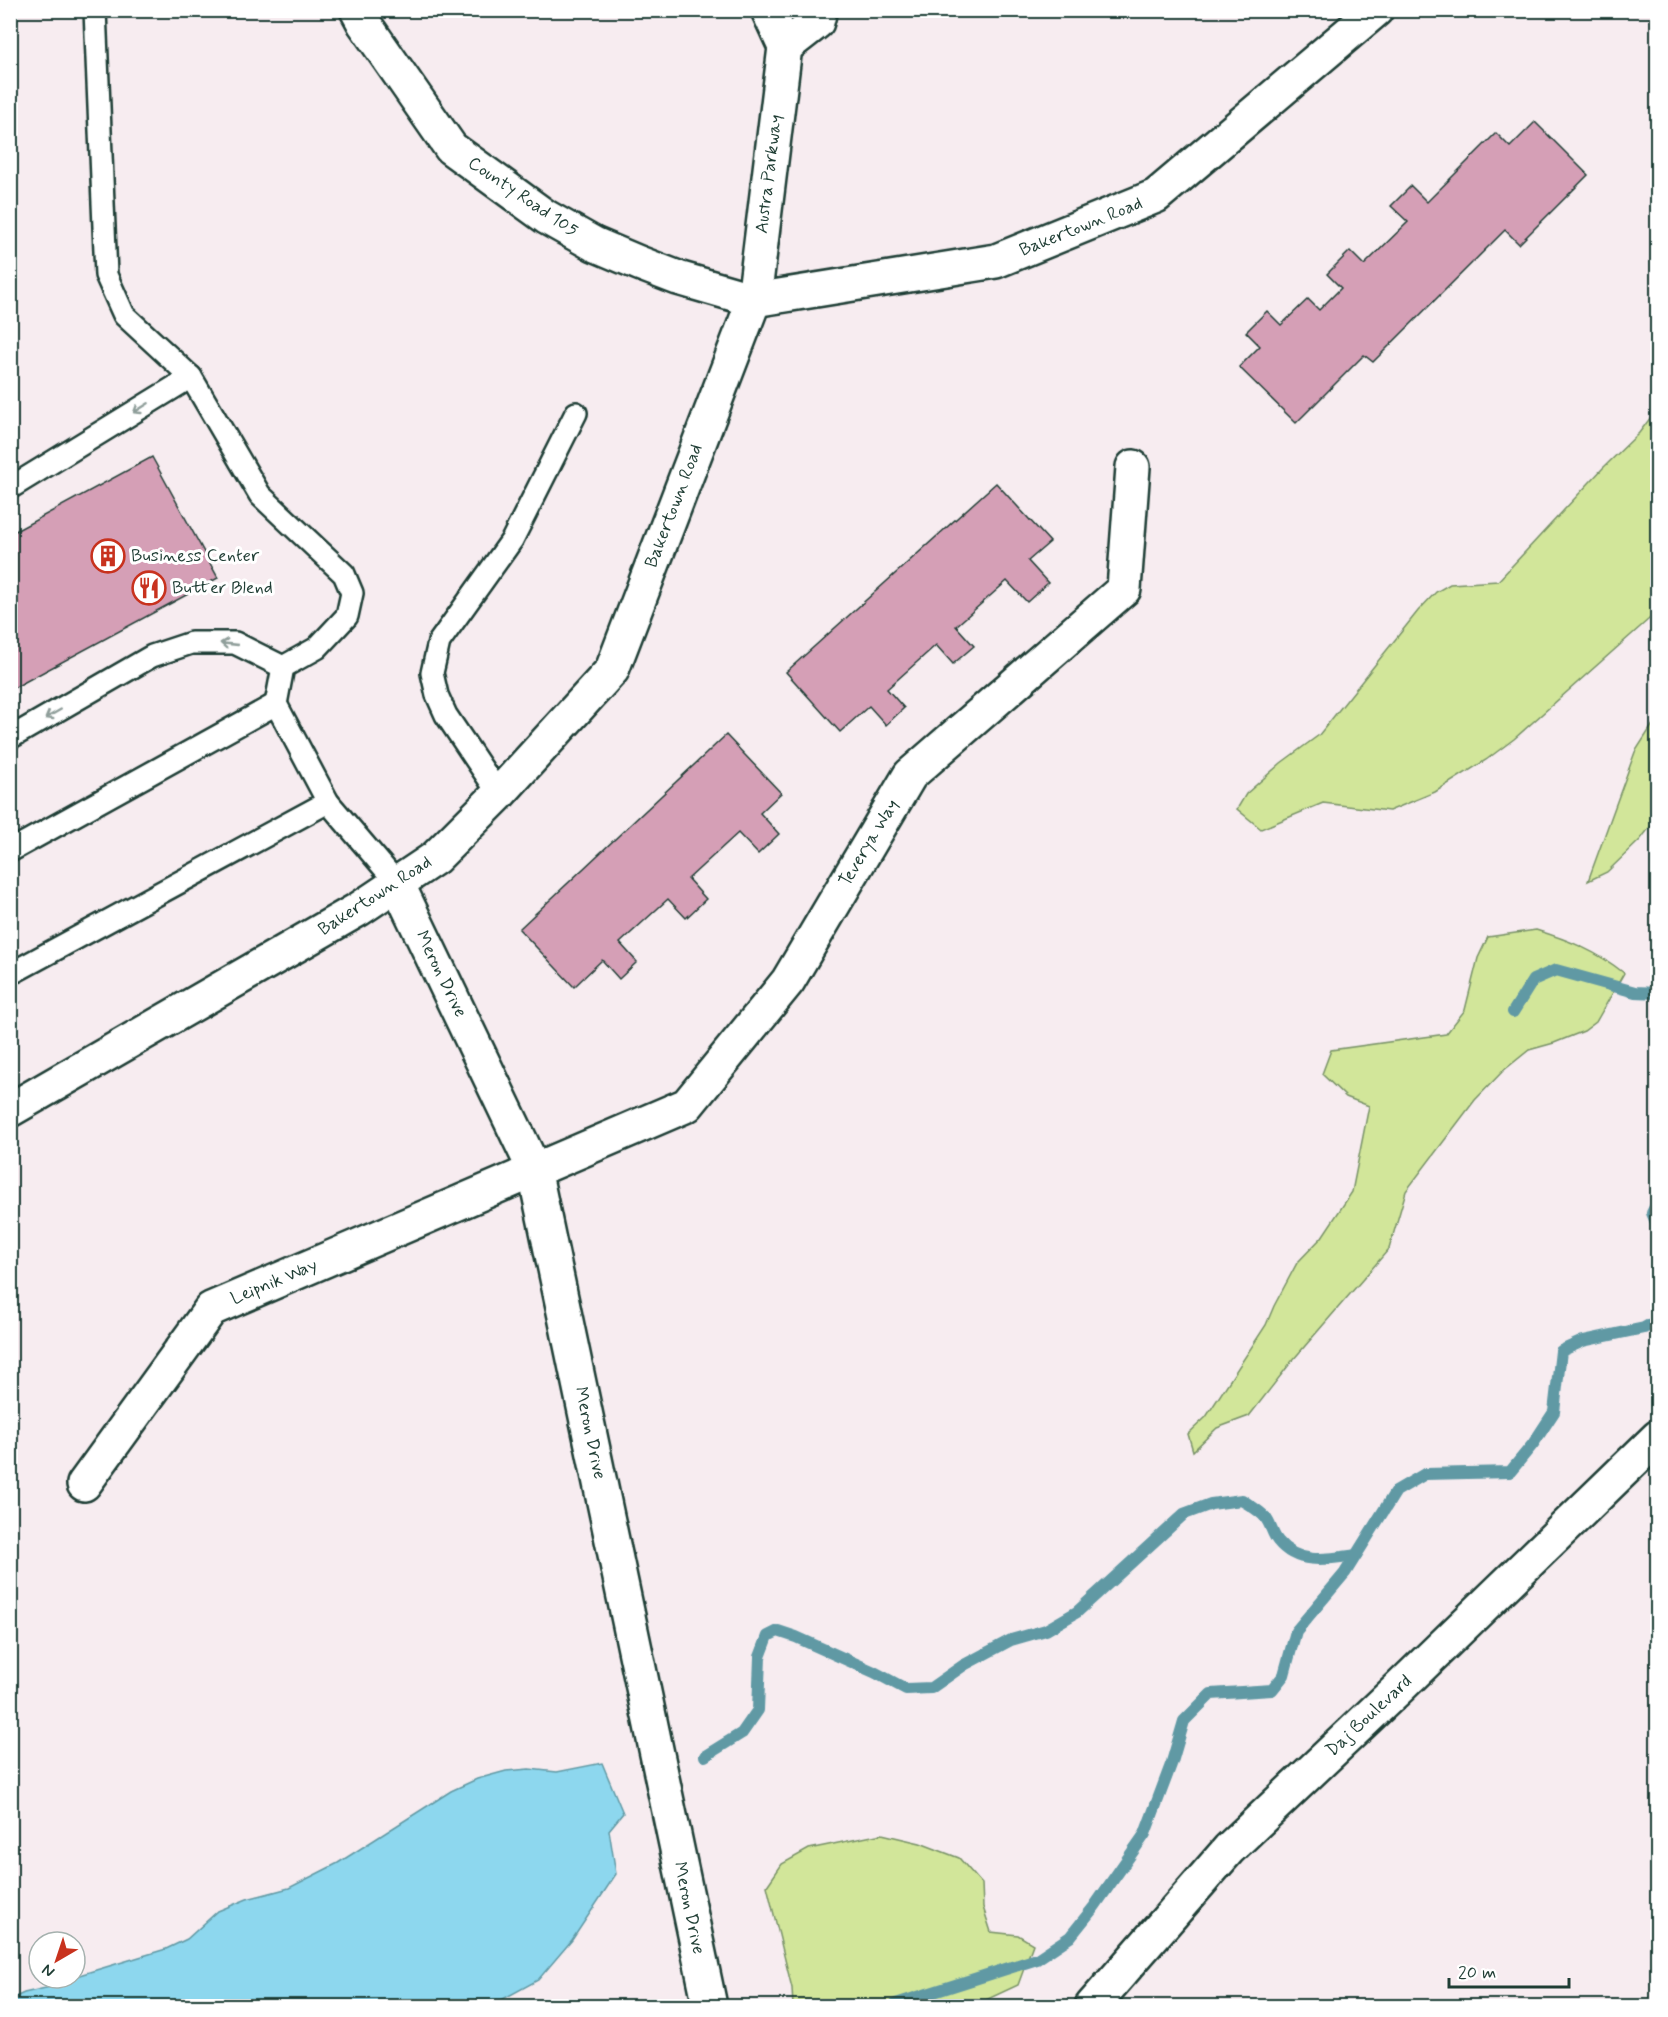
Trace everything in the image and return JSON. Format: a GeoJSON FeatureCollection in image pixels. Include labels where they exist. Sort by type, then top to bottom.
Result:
{"type":"FeatureCollection","features":[{"type":"Feature","properties":{"kind":"street","name":"County Road 105"},"geometry":{"type":"LineString","coordinates":[[357,10],[451,148],[476,167],[546,217],[594,244],[678,278],[754,300]]}},
{"type":"Feature","properties":{"kind":"street"},"geometry":{"type":"LineString","coordinates":[[768,10],[785,47],[817,22],[820,10]]}},
{"type":"Feature","properties":{"kind":"street","name":"Bakertown Road"},"geometry":{"type":"LineString","coordinates":[[10,1110],[358,909],[435,858],[499,794],[612,670],[754,300],[996,261],[1156,196],[1376,10]]}},
{"type":"Feature","properties":{"kind":"street","name":"Austra Parkway"},"geometry":{"type":"LineString","coordinates":[[754,300],[785,47]]}},
{"type":"Feature","properties":{"kind":"street","name":"Teverya Way"},"geometry":{"type":"LineString","coordinates":[[534,1169],[687,1105],[788,981],[910,775],[1124,589],[1132,467]]}},
{"type":"Feature","properties":{"kind":"street","name":"Meron Drive"},"geometry":{"type":"LineString","coordinates":[[397,883],[534,1169],[710,2007]]}},
{"type":"Feature","properties":{"kind":"street","name":"Leipnik Way"},"geometry":{"type":"LineString","coordinates":[[84,1484],[211,1309],[534,1169]]}},
{"type":"Feature","properties":{"kind":"street","name":"Daj Boulevard"},"geometry":{"type":"LineString","coordinates":[[1092,2007],[1229,1849],[1658,1437]]}},
{"type":"Feature","properties":{"kind":"lane"},"geometry":{"type":"LineString","coordinates":[[95,10],[106,276],[124,315],[190,377],[260,495],[344,574],[352,593],[347,616],[317,648],[283,667]]}},
{"type":"Feature","properties":{"kind":"lane"},"geometry":{"type":"LineString","coordinates":[[10,488],[190,377]]}},
{"type":"Feature","properties":{"kind":"lane"},"geometry":{"type":"LineString","coordinates":[[499,794],[446,715],[437,695],[432,673],[439,642],[512,540],[576,413]]}},
{"type":"Feature","properties":{"kind":"lane"},"geometry":{"type":"LineString","coordinates":[[10,738],[152,656],[191,643],[235,643],[283,667]]}},
{"type":"Feature","properties":{"kind":"lane"},"geometry":{"type":"LineString","coordinates":[[283,667],[276,704],[328,802],[397,883]]}},
{"type":"Feature","properties":{"kind":"lane"},"geometry":{"type":"LineString","coordinates":[[10,851],[276,704]]}},
{"type":"Feature","properties":{"kind":"lane"},"geometry":{"type":"LineString","coordinates":[[10,974],[328,802]]}},
{"type":"Feature","properties":{"kind":"green space"},"geometry":{"type":"Polygon","coordinates":[[[1657,409],[1657,612],[1514,739],[1486,760],[1435,792],[1389,811],[1323,803],[1261,829],[1237,809],[1246,794],[1281,763],[1319,735],[1418,611],[1436,592],[1450,584],[1498,581],[1603,468],[1639,433],[1657,409]]]}},
{"type":"Feature","properties":{"kind":"green space"},"geometry":{"type":"Polygon","coordinates":[[[1657,718],[1657,818],[1640,840],[1607,872],[1588,881],[1635,752],[1657,718]]]}},
{"type":"Feature","properties":{"kind":"green space"},"geometry":{"type":"Polygon","coordinates":[[[1536,930],[1583,947],[1624,973],[1596,1022],[1584,1031],[1529,1050],[1503,1071],[1475,1100],[1406,1191],[1389,1249],[1292,1361],[1249,1416],[1217,1428],[1193,1451],[1188,1434],[1206,1417],[1266,1325],[1297,1263],[1322,1237],[1352,1192],[1369,1106],[1346,1097],[1322,1074],[1331,1050],[1446,1034],[1465,1010],[1478,958],[1488,937],[1536,930]]]}},
{"type":"Feature","properties":{"kind":"green space"},"geometry":{"type":"Polygon","coordinates":[[[882,1834],[920,1843],[959,1858],[982,1884],[983,1907],[991,1932],[1018,1935],[1033,1944],[1018,1985],[973,2006],[793,2006],[792,1988],[767,1886],[782,1864],[809,1849],[882,1834]]]}},
{"type":"Feature","properties":{"kind":"water"},"geometry":{"type":"Polygon","coordinates":[[[602,1763],[623,1813],[609,1830],[616,1874],[572,1940],[538,1980],[494,2004],[488,2006],[11,2006],[11,1999],[37,1990],[87,1990],[87,1973],[166,1949],[187,1939],[218,1911],[247,1899],[289,1888],[338,1863],[451,1791],[477,1779],[506,1771],[529,1769],[557,1772],[602,1763]]]}},
{"type":"Feature","properties":{"kind":"building"},"geometry":{"type":"Polygon","coordinates":[[[1535,122],[1588,175],[1519,244],[1505,230],[1373,362],[1364,355],[1296,423],[1239,367],[1260,346],[1246,332],[1267,311],[1281,325],[1308,299],[1319,310],[1341,288],[1327,274],[1350,251],[1364,265],[1408,222],[1391,206],[1411,186],[1427,202],[1496,133],[1510,147],[1535,122]]]}},
{"type":"Feature","properties":{"kind":"building","name":"Business Center"},"geometry":{"type":"Polygon","coordinates":[[[152,457],[218,578],[10,690],[10,534],[152,457]]]}},
{"type":"Feature","properties":{"kind":"building"},"geometry":{"type":"Polygon","coordinates":[[[996,483],[1050,542],[1028,561],[1048,583],[1027,602],[1007,581],[956,626],[974,646],[953,664],[936,645],[887,689],[904,708],[886,725],[869,706],[840,732],[786,672],[996,483]]]}},
{"type":"Feature","properties":{"kind":"building"},"geometry":{"type":"Polygon","coordinates":[[[726,735],[781,793],[760,813],[779,834],[758,854],[738,833],[688,879],[706,899],[686,918],[668,899],[620,943],[637,962],[619,979],[602,960],[574,987],[519,929],[726,735]]]}},
{"type":"Feature","properties":{"kind":"waterway"},"geometry":{"type":"LineString","coordinates":[[1513,1012],[1533,980],[1556,970],[1635,992],[1658,993]]}},
{"type":"Feature","properties":{"kind":"waterway"},"geometry":{"type":"LineString","coordinates":[[1658,1201],[1652,1213],[1658,1227]]}},
{"type":"Feature","properties":{"kind":"waterway"},"geometry":{"type":"LineString","coordinates":[[896,2004],[1037,1959],[1070,1937],[1145,1834],[1172,1762],[1184,1721],[1211,1694],[1272,1690],[1284,1675],[1296,1631],[1345,1573],[1396,1491],[1425,1474],[1510,1472],[1533,1444],[1554,1412],[1561,1351],[1583,1341],[1644,1328],[1658,1320]]}},
{"type":"Feature","properties":{"kind":"waterway"},"geometry":{"type":"LineString","coordinates":[[705,1756],[742,1733],[758,1710],[760,1657],[768,1636],[778,1631],[874,1672],[906,1689],[931,1688],[964,1665],[1011,1640],[1046,1630],[1077,1612],[1184,1514],[1211,1504],[1242,1500],[1263,1514],[1278,1541],[1295,1554],[1314,1559],[1356,1555]]}},
{"type":"Feature","properties":{"kind":"place","name":"Business Center"},"geometry":{"type":"Point","coordinates":[108,556]}},
{"type":"Feature","properties":{"kind":"place","name":"Butter Blend"},"geometry":{"type":"Point","coordinates":[149,588]}}]}
